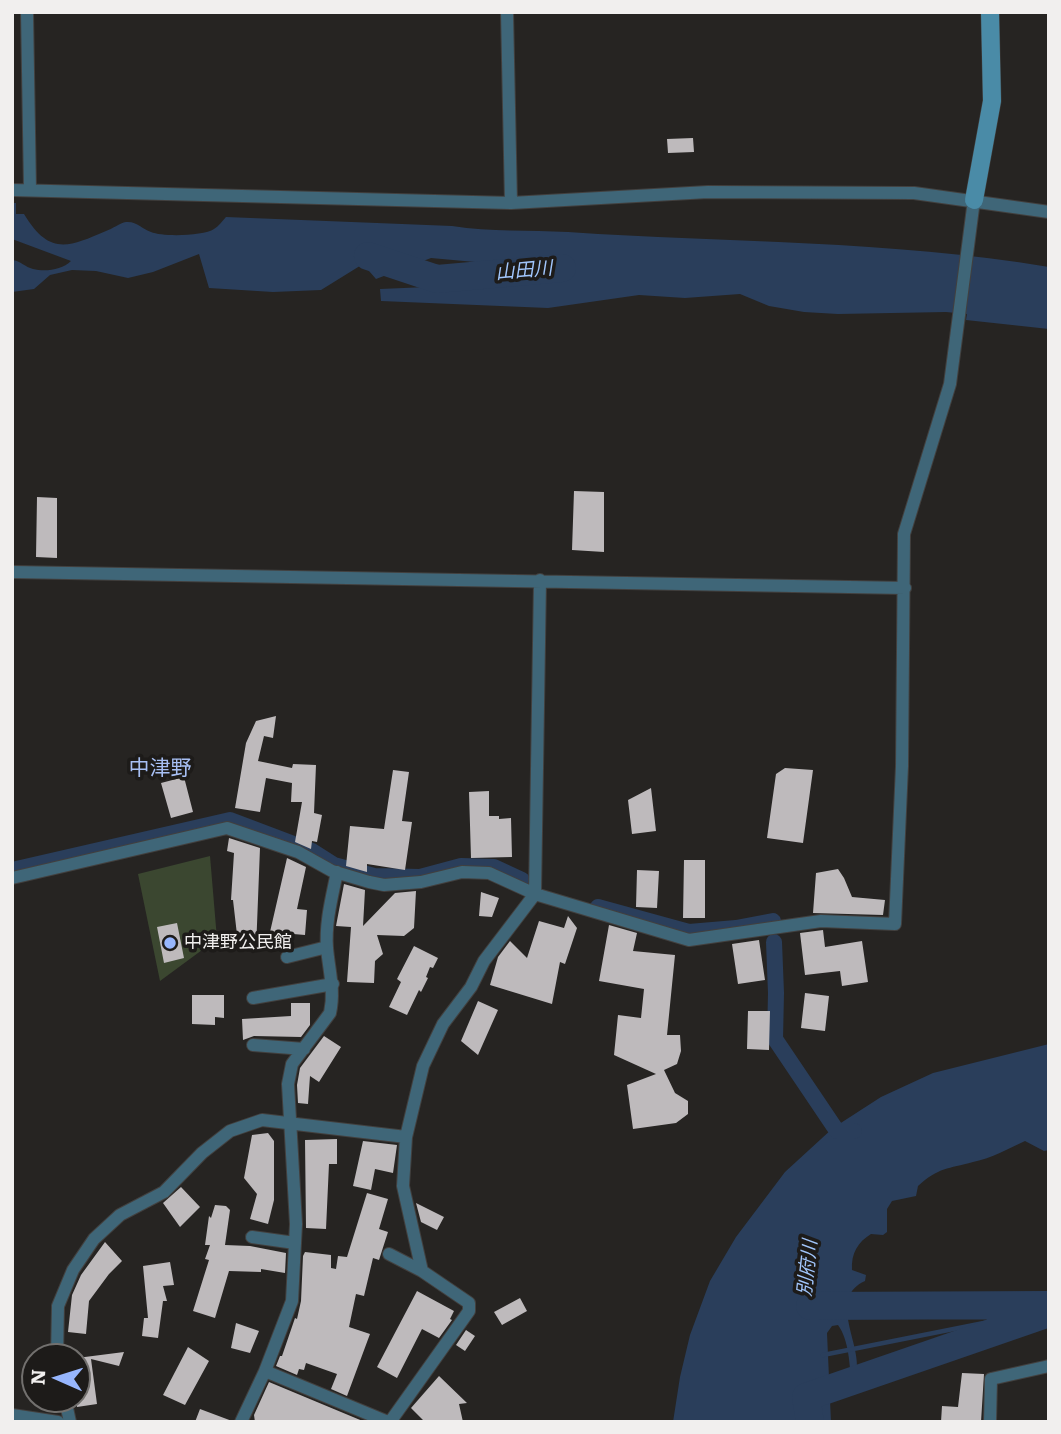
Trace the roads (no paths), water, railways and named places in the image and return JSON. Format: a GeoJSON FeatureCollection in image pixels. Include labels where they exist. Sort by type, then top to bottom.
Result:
{"type":"FeatureCollection","features":[{"type":"Feature","properties":{"kind":"street"},"geometry":{"type":"LineString","coordinates":[[27,12],[30,190]]}},
{"type":"Feature","properties":{"kind":"street"},"geometry":{"type":"LineString","coordinates":[[507,12],[511,203]]}},
{"type":"Feature","properties":{"kind":"street"},"geometry":{"type":"LineString","coordinates":[[12,878],[227,828],[298,852],[337,872],[384,885],[421,883],[462,872],[489,873],[535,894],[689,940],[821,921],[895,924],[902,766],[904,534],[950,384],[974,208],[992,102],[990,12]]}},
{"type":"Feature","properties":{"kind":"street"},"geometry":{"type":"LineString","coordinates":[[12,190],[511,203],[734,192],[914,193],[974,208],[1049,212]]}},
{"type":"Feature","properties":{"kind":"street"},"geometry":{"type":"LineString","coordinates":[[12,572],[905,588]]}},
{"type":"Feature","properties":{"kind":"street"},"geometry":{"type":"LineString","coordinates":[[422,1271],[403,1186],[407,1137],[423,1066],[443,1024],[471,987],[484,961],[535,894],[540,580]]}},
{"type":"Feature","properties":{"kind":"street"},"geometry":{"type":"LineString","coordinates":[[241,1422],[265,1371],[292,1301],[295,1243],[288,1084],[292,1064],[330,1013],[333,984],[327,947],[337,872]]}},
{"type":"Feature","properties":{"kind":"street"},"geometry":{"type":"LineString","coordinates":[[287,957],[327,947]]}},
{"type":"Feature","properties":{"kind":"street"},"geometry":{"type":"LineString","coordinates":[[253,998],[333,984]]}},
{"type":"Feature","properties":{"kind":"street"},"geometry":{"type":"LineString","coordinates":[[253,1045],[304,1049]]}},
{"type":"Feature","properties":{"kind":"street"},"geometry":{"type":"LineString","coordinates":[[57,1343],[58,1306],[73,1270],[94,1239],[120,1215],[164,1192],[202,1153],[230,1130],[262,1120],[407,1137]]}},
{"type":"Feature","properties":{"kind":"street"},"geometry":{"type":"LineString","coordinates":[[252,1237],[295,1243]]}},
{"type":"Feature","properties":{"kind":"street"},"geometry":{"type":"LineString","coordinates":[[265,1371],[389,1422],[469,1311],[469,1303],[422,1271],[389,1254]]}},
{"type":"Feature","properties":{"kind":"street"},"geometry":{"type":"LineString","coordinates":[[990,1422],[991,1379],[1049,1366]]}},
{"type":"Feature","properties":{"kind":"street"},"geometry":{"type":"LineString","coordinates":[[12,1415],[58,1422]]}},
{"type":"Feature","properties":{"kind":"water"},"geometry":{"type":"Polygon","coordinates":[[[12,203],[16,203],[16,214],[24,214],[42,236],[60,244],[80,241],[126,222],[156,234],[201,233],[214,229],[226,217],[869,247],[989,258],[1049,267],[1049,329],[966,320],[967,314],[946,312],[804,312],[769,306],[740,294],[685,298],[639,295],[548,308],[381,301],[380,289],[427,287],[512,277],[523,271],[486,263],[431,258],[376,279],[363,264],[321,290],[273,292],[209,288],[199,254],[153,272],[128,278],[96,271],[72,270],[50,275],[34,289],[12,292],[12,260],[43,270],[53,270],[71,261],[12,239],[12,203]]]}},
{"type":"Feature","properties":{"kind":"water"},"geometry":{"type":"Polygon","coordinates":[[[1049,1044],[1049,1150],[1044,1151],[1025,1141],[987,1158],[938,1172],[918,1186],[916,1196],[892,1201],[887,1209],[887,1232],[883,1235],[871,1234],[856,1249],[852,1270],[866,1275],[865,1281],[854,1288],[847,1308],[857,1368],[851,1384],[845,1338],[838,1325],[832,1326],[827,1333],[831,1422],[673,1422],[690,1335],[710,1281],[736,1237],[785,1172],[833,1128],[881,1097],[933,1073],[1049,1044]]]}},
{"type":"Feature","properties":{"kind":"waterway","name":"山田川"},"geometry":{"type":"LineString","coordinates":[[368,256],[437,279],[562,268]]}},
{"type":"Feature","properties":{"kind":"waterway"},"geometry":{"type":"LineString","coordinates":[[12,870],[230,820],[312,851],[334,865],[374,876],[420,877],[461,866],[494,867],[522,880]]}},
{"type":"Feature","properties":{"kind":"waterway"},"geometry":{"type":"LineString","coordinates":[[598,907],[689,932],[736,928],[773,921]]}},
{"type":"Feature","properties":{"kind":"waterway"},"geometry":{"type":"LineString","coordinates":[[774,942],[775,1039],[837,1131],[854,1131]]}},
{"type":"Feature","properties":{"kind":"waterway","name":"別府川"},"geometry":{"type":"LineString","coordinates":[[810,1306],[1049,1305]]}},
{"type":"Feature","properties":{"kind":"waterway"},"geometry":{"type":"LineString","coordinates":[[823,1355],[1049,1310]]}},
{"type":"Feature","properties":{"kind":"waterway","name":"別府川"},"geometry":{"type":"LineString","coordinates":[[810,1422],[806,1397],[1049,1313]]}},
{"type":"Feature","properties":{"kind":"place","name":"中津野公民館"},"geometry":{"type":"Point","coordinates":[170,943]}},
{"type":"Feature","properties":{"kind":"district","name":"中津野"},"geometry":{"type":"Point","coordinates":[160,769]}}]}
